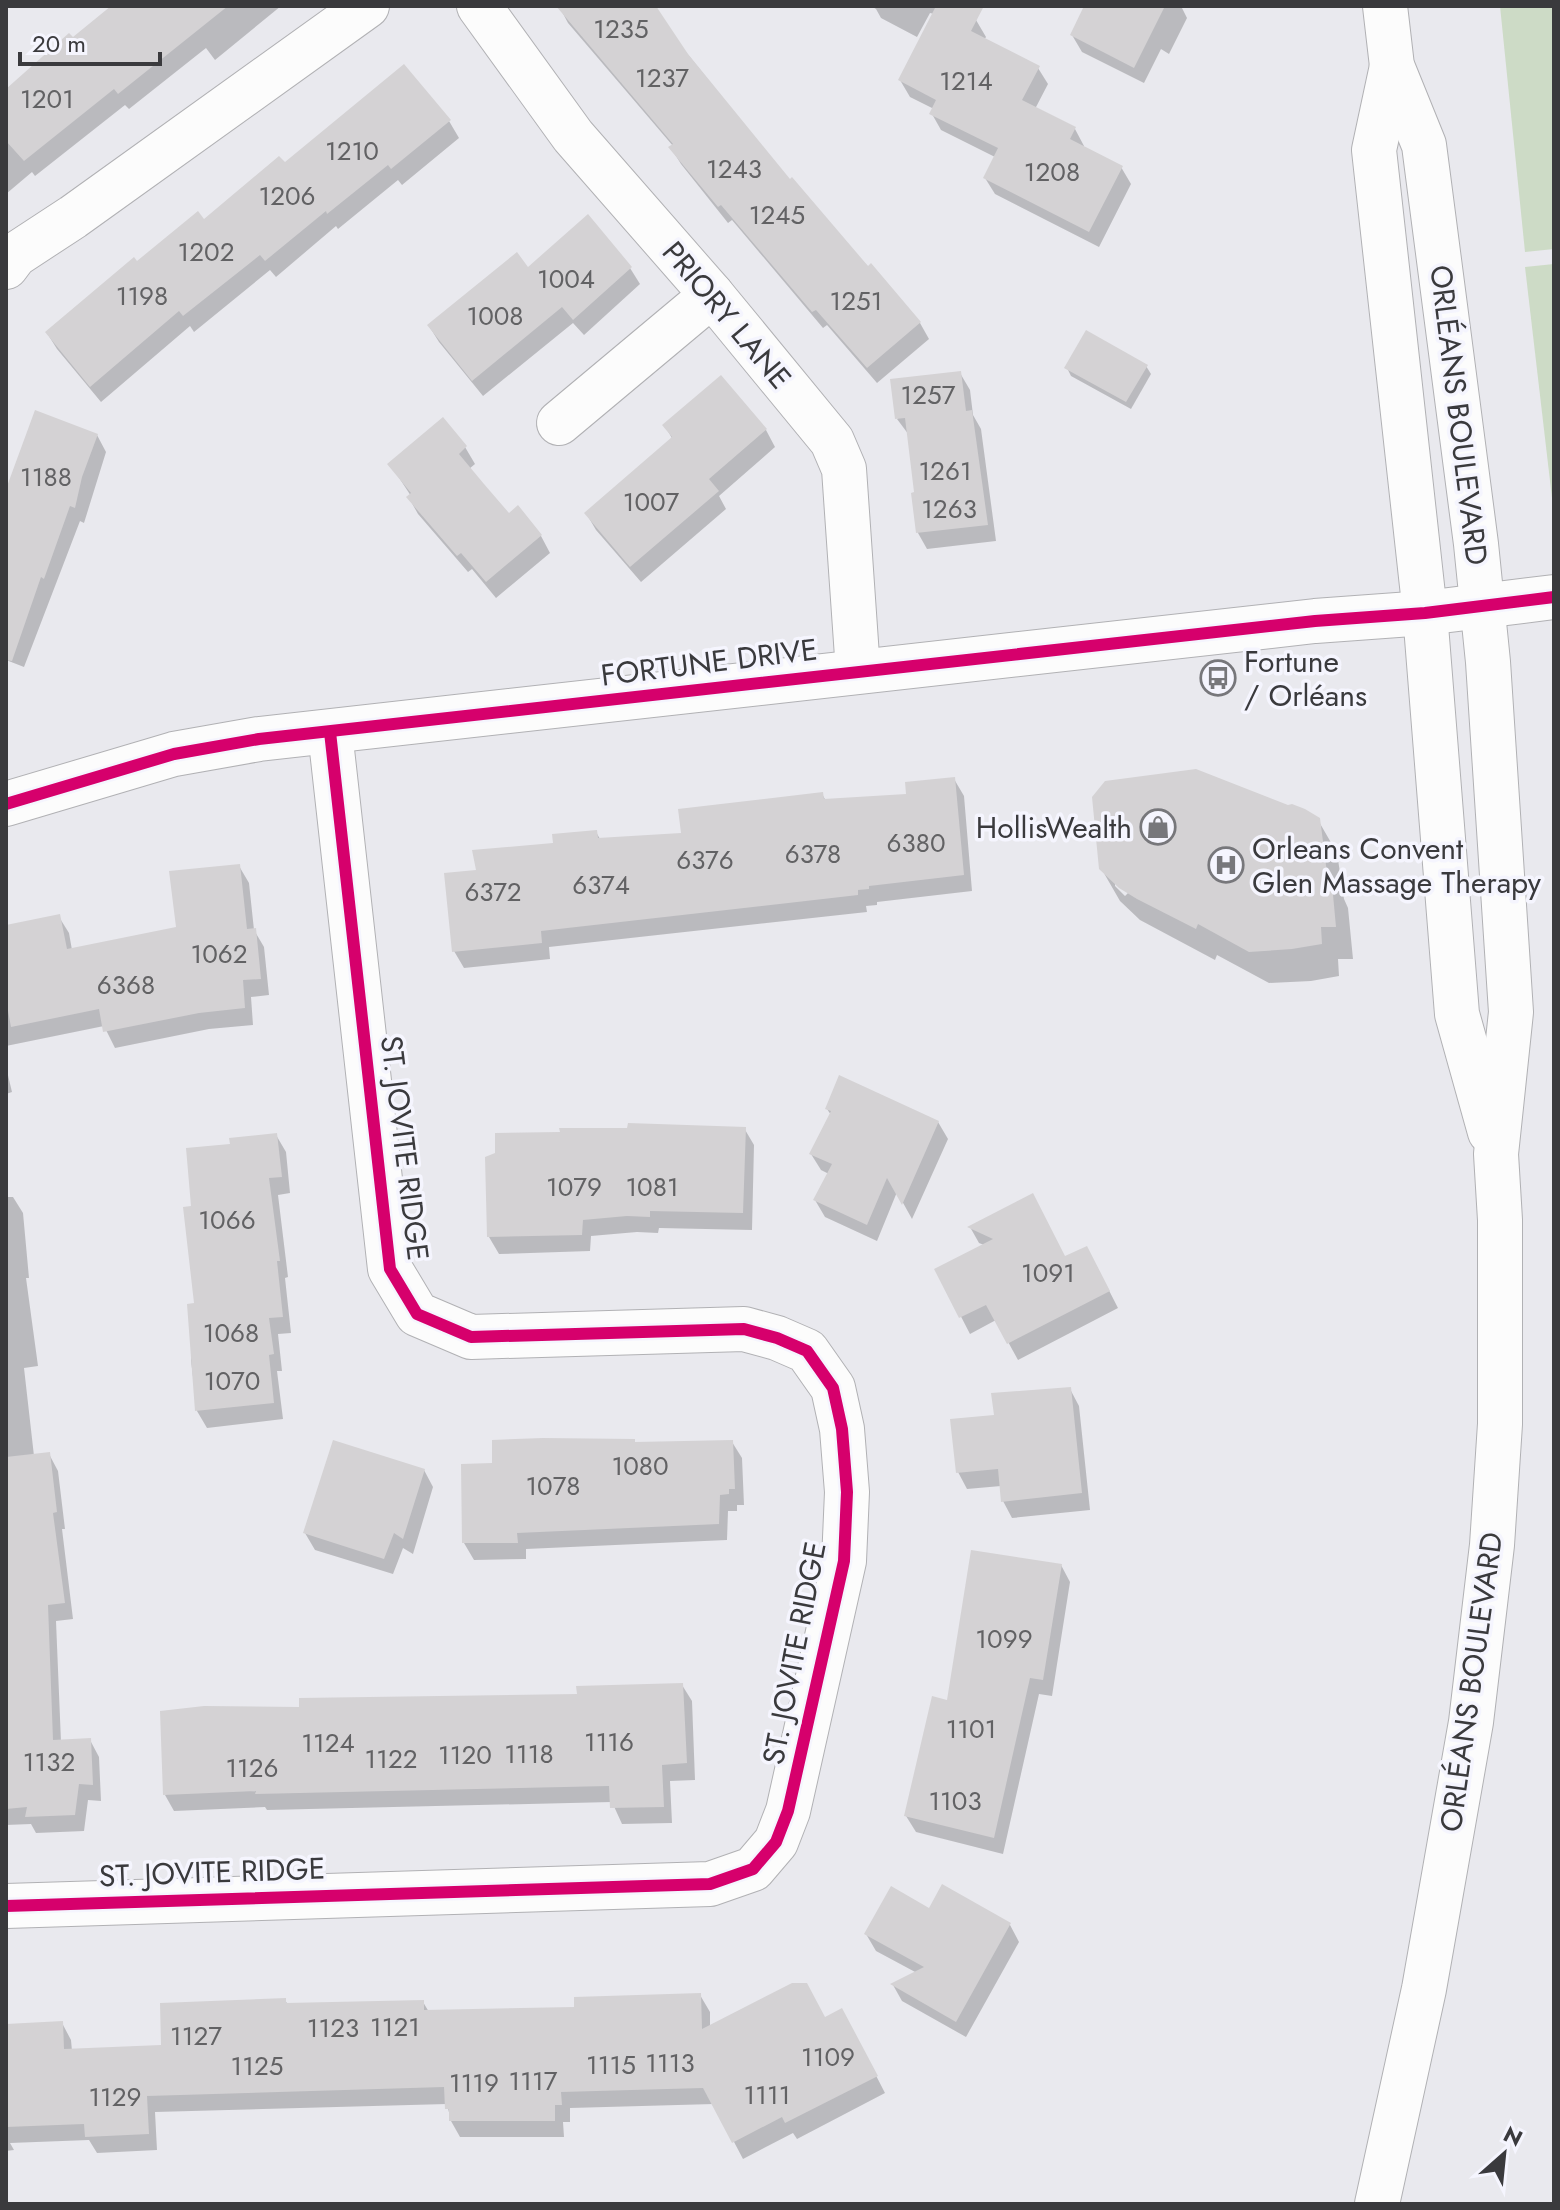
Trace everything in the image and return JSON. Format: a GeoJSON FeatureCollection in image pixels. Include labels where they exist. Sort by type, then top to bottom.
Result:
{"type":"FeatureCollection","features":[{"type":"Feature","properties":{"kind":"street"},"geometry":{"type":"LineString","coordinates":[[6,267],[15,255],[73,217],[367,6]]}},
{"type":"Feature","properties":{"kind":"street","name":"PRIORY LANE"},"geometry":{"type":"LineString","coordinates":[[479,6],[573,136],[712,295],[832,441],[844,469],[858,671]]}},
{"type":"Feature","properties":{"kind":"street","name":"ORLÉANS BOULEVARD"},"geometry":{"type":"LineString","coordinates":[[1377,2204],[1424,1989],[1471,1722],[1491,1560],[1500,1424],[1500,1220],[1496,1154],[1511,1012],[1482,607],[1424,145],[1392,66],[1385,6]]}},
{"type":"Feature","properties":{"kind":"street","name":"ORLÉANS BOULEVARD"},"geometry":{"type":"LineString","coordinates":[[1392,66],[1374,150],[1425,613],[1457,1014],[1496,1154]]}},
{"type":"Feature","properties":{"kind":"street"},"geometry":{"type":"LineString","coordinates":[[559,423],[712,295]]}},
{"type":"Feature","properties":{"kind":"street","name":"FORTUNE DRIVE"},"geometry":{"type":"LineString","coordinates":[[6,804],[174,754],[259,739],[1554,597]]}},
{"type":"Feature","properties":{"kind":"street","name":"ST. JOVITE RIDGE"},"geometry":{"type":"LineString","coordinates":[[6,1906],[710,1884],[753,1869],[776,1842],[788,1811],[844,1561],[847,1492],[842,1429],[833,1388],[807,1351],[744,1329],[471,1337],[417,1314],[390,1269],[330,732]]}},
{"type":"Feature","properties":{"kind":"green space"},"geometry":{"type":"Polygon","coordinates":[[[1500,6],[1554,6],[1554,249],[1525,252],[1500,6]]]}},
{"type":"Feature","properties":{"kind":"green space"},"geometry":{"type":"Polygon","coordinates":[[[1554,264],[1554,515],[1525,267],[1554,264]]]}},
{"type":"Feature","properties":{"kind":"building"},"geometry":{"type":"Polygon","coordinates":[[[111,6],[228,6],[118,94],[114,89],[24,161],[6,141],[6,89],[69,33],[73,37],[111,6]]]}},
{"type":"Feature","properties":{"kind":"building"},"geometry":{"type":"Polygon","coordinates":[[[556,6],[656,6],[688,54],[790,179],[792,177],[868,266],[871,263],[921,322],[867,368],[816,310],[812,312],[721,205],[718,207],[668,147],[673,144],[556,6]]]}},
{"type":"Feature","properties":{"kind":"building"},"geometry":{"type":"Polygon","coordinates":[[[936,6],[984,6],[971,31],[1040,66],[1022,100],[1076,127],[1070,139],[1123,166],[1089,232],[983,178],[998,148],[929,114],[936,100],[898,80],[936,6]]]}},
{"type":"Feature","properties":{"kind":"building"},"geometry":{"type":"Polygon","coordinates":[[[1084,6],[1165,6],[1134,68],[1070,35],[1084,6]]]}},
{"type":"Feature","properties":{"kind":"building"},"geometry":{"type":"Polygon","coordinates":[[[404,64],[451,120],[391,169],[388,165],[327,214],[326,211],[265,261],[260,255],[183,316],[179,311],[90,387],[45,332],[134,257],[137,261],[198,211],[204,219],[279,156],[285,162],[404,64]]]}},
{"type":"Feature","properties":{"kind":"building"},"geometry":{"type":"Polygon","coordinates":[[[588,214],[632,267],[573,320],[562,307],[472,381],[427,325],[517,252],[528,267],[588,214]]]}},
{"type":"Feature","properties":{"kind":"building"},"geometry":{"type":"Polygon","coordinates":[[[1086,330],[1148,365],[1126,402],[1064,368],[1086,330]]]}},
{"type":"Feature","properties":{"kind":"building"},"geometry":{"type":"Polygon","coordinates":[[[961,371],[966,411],[972,410],[988,525],[916,533],[905,418],[895,419],[890,379],[961,371]]]}},
{"type":"Feature","properties":{"kind":"building"},"geometry":{"type":"Polygon","coordinates":[[[721,375],[767,429],[709,479],[719,491],[630,567],[584,513],[672,437],[662,425],[721,375]]]}},
{"type":"Feature","properties":{"kind":"building"},"geometry":{"type":"Polygon","coordinates":[[[35,410],[98,434],[82,477],[75,508],[70,506],[12,661],[6,660],[6,489],[35,410]]]}},
{"type":"Feature","properties":{"kind":"building"},"geometry":{"type":"Polygon","coordinates":[[[443,417],[467,446],[459,454],[484,484],[509,513],[518,505],[542,535],[486,582],[461,553],[457,556],[406,497],[411,493],[387,464],[443,417]]]}},
{"type":"Feature","properties":{"kind":"building"},"geometry":{"type":"Polygon","coordinates":[[[1196,769],[1305,809],[1320,818],[1327,873],[1331,873],[1336,927],[1321,927],[1322,944],[1249,952],[1198,924],[1196,929],[1137,899],[1119,888],[1099,869],[1092,797],[1105,781],[1196,769]]]}},
{"type":"Feature","properties":{"kind":"building"},"geometry":{"type":"Polygon","coordinates":[[[955,777],[964,875],[869,886],[869,889],[858,890],[858,895],[541,931],[542,943],[452,952],[444,873],[476,870],[472,850],[553,843],[552,834],[597,830],[598,838],[681,833],[678,809],[823,792],[824,799],[906,794],[905,782],[955,777]]]}},
{"type":"Feature","properties":{"kind":"building"},"geometry":{"type":"Polygon","coordinates":[[[240,864],[247,929],[256,928],[261,979],[243,980],[245,1008],[199,1013],[103,1032],[99,1009],[11,1027],[6,1000],[6,925],[60,914],[67,949],[176,927],[169,871],[240,864]]]}},
{"type":"Feature","properties":{"kind":"building"},"geometry":{"type":"Polygon","coordinates":[[[839,1075],[939,1121],[902,1205],[887,1178],[867,1225],[813,1200],[832,1164],[809,1154],[831,1111],[825,1109],[839,1075]]]}},
{"type":"Feature","properties":{"kind":"building"},"geometry":{"type":"Polygon","coordinates":[[[628,1123],[746,1127],[743,1213],[650,1211],[650,1217],[583,1220],[582,1235],[487,1237],[485,1157],[495,1153],[495,1133],[560,1132],[559,1128],[627,1128],[628,1123]]]}},
{"type":"Feature","properties":{"kind":"building"},"geometry":{"type":"Polygon","coordinates":[[[277,1133],[282,1177],[269,1178],[280,1261],[277,1261],[283,1317],[269,1318],[274,1354],[269,1355],[274,1403],[195,1411],[187,1304],[194,1303],[183,1207],[191,1206],[186,1148],[230,1144],[229,1138],[277,1133]]]}},
{"type":"Feature","properties":{"kind":"building"},"geometry":{"type":"Polygon","coordinates":[[[1033,1193],[1065,1256],[1087,1246],[1110,1291],[1007,1344],[986,1305],[959,1318],[934,1269],[993,1239],[967,1227],[1033,1193]]]}},
{"type":"Feature","properties":{"kind":"building"},"geometry":{"type":"Polygon","coordinates":[[[1071,1387],[1082,1493],[1001,1502],[998,1469],[956,1473],[950,1419],[994,1415],[991,1393],[1071,1387]]]}},
{"type":"Feature","properties":{"kind":"building"},"geometry":{"type":"Polygon","coordinates":[[[635,1439],[635,1442],[733,1440],[735,1489],[729,1489],[729,1494],[720,1495],[719,1524],[517,1533],[518,1543],[462,1543],[461,1464],[492,1463],[492,1440],[635,1439]]]}},
{"type":"Feature","properties":{"kind":"building"},"geometry":{"type":"Polygon","coordinates":[[[333,1440],[425,1469],[403,1539],[394,1533],[384,1559],[303,1533],[333,1440]]]}},
{"type":"Feature","properties":{"kind":"building"},"geometry":{"type":"Polygon","coordinates":[[[50,1452],[57,1512],[53,1513],[65,1603],[48,1605],[53,1740],[91,1738],[93,1785],[79,1784],[75,1815],[25,1817],[27,1807],[6,1809],[6,1457],[50,1452]]]}},
{"type":"Feature","properties":{"kind":"building"},"geometry":{"type":"Polygon","coordinates":[[[971,1550],[1062,1564],[1043,1680],[1030,1678],[994,1838],[904,1816],[932,1696],[947,1700],[971,1550]]]}},
{"type":"Feature","properties":{"kind":"building"},"geometry":{"type":"Polygon","coordinates":[[[683,1683],[687,1763],[662,1765],[664,1807],[610,1808],[609,1786],[163,1795],[160,1711],[204,1706],[299,1707],[299,1698],[577,1694],[576,1686],[683,1683]]]}},
{"type":"Feature","properties":{"kind":"building"},"geometry":{"type":"Polygon","coordinates":[[[942,1884],[1011,1923],[956,2022],[890,1984],[924,1967],[864,1934],[891,1886],[929,1908],[942,1884]]]}},
{"type":"Feature","properties":{"kind":"building"},"geometry":{"type":"Polygon","coordinates":[[[792,1983],[807,1983],[825,2017],[842,2008],[878,2076],[785,2123],[782,2117],[732,2143],[703,2088],[561,2092],[562,2105],[555,2105],[555,2121],[449,2121],[444,2087],[147,2096],[149,2134],[85,2137],[84,2124],[6,2127],[6,2024],[63,2021],[64,2049],[161,2045],[160,2003],[286,1998],[286,2003],[424,2000],[424,2010],[574,2007],[574,1997],[701,1993],[702,2029],[792,1983]]]}},
{"type":"Feature","properties":{"kind":"cycle path"},"geometry":{"type":"LineString","coordinates":[[6,804],[174,754],[259,739],[1554,597]]}},
{"type":"Feature","properties":{"kind":"cycle path"},"geometry":{"type":"LineString","coordinates":[[6,1906],[710,1884],[753,1869],[776,1842],[788,1811],[844,1561],[847,1492],[842,1429],[833,1388],[807,1351],[744,1329],[471,1337],[417,1314],[390,1269],[330,732]]}},
{"type":"Feature","properties":{"kind":"place","name":"Fortune / Orléans"},"geometry":{"type":"Point","coordinates":[1218,678]}},
{"type":"Feature","properties":{"kind":"place","name":"HollisWealth"},"geometry":{"type":"Point","coordinates":[1158,827]}},
{"type":"Feature","properties":{"kind":"place","name":"Orleans Convent Glen Massage Therapy"},"geometry":{"type":"Point","coordinates":[1226,865]}}]}
